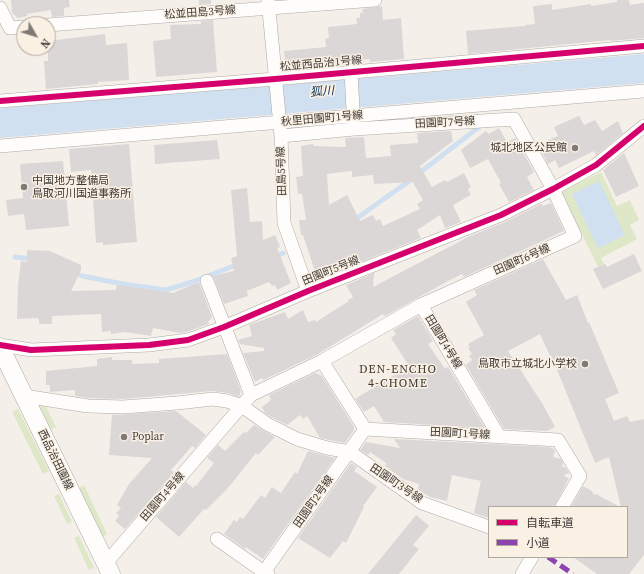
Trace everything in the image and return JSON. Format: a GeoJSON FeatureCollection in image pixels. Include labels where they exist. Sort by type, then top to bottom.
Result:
{"type":"FeatureCollection","features":[{"type":"Feature","properties":{"kind":"street","name":"松並田島3号線"},"geometry":{"type":"LineString","coordinates":[[56,24],[268,4],[375,0]]}},
{"type":"Feature","properties":{"kind":"street","name":"田島5号線"},"geometry":{"type":"LineString","coordinates":[[268,4],[280,125],[284,223],[308,291]]}},
{"type":"Feature","properties":{"kind":"street"},"geometry":{"type":"LineString","coordinates":[[0,8],[10,28],[16,28]]}},
{"type":"Feature","properties":{"kind":"street","name":"松並西品治1号線"},"geometry":{"type":"LineString","coordinates":[[0,101],[351,76],[644,46]]}},
{"type":"Feature","properties":{"kind":"street"},"geometry":{"type":"LineString","coordinates":[[351,76],[354,118]]}},
{"type":"Feature","properties":{"kind":"street","name":"秋里田園町1号線"},"geometry":{"type":"LineString","coordinates":[[0,146],[280,125],[644,91]]}},
{"type":"Feature","properties":{"kind":"street","name":"田園町7号線"},"geometry":{"type":"LineString","coordinates":[[354,118],[514,119],[553,189]]}},
{"type":"Feature","properties":{"kind":"street","name":"田園町5号線"},"geometry":{"type":"LineString","coordinates":[[0,346],[31,350],[149,345],[188,340],[224,327],[308,291],[501,215],[553,189],[596,165],[644,126]]}},
{"type":"Feature","properties":{"kind":"street","name":"田園町6号線"},"geometry":{"type":"LineString","coordinates":[[420,305],[576,236],[553,189]]}},
{"type":"Feature","properties":{"kind":"street"},"geometry":{"type":"LineString","coordinates":[[207,281],[251,395]]}},
{"type":"Feature","properties":{"kind":"street","name":"田園町4号線"},"geometry":{"type":"LineString","coordinates":[[108,568],[251,395],[322,361],[420,305],[499,436]]}},
{"type":"Feature","properties":{"kind":"street","name":"西品治田園線"},"geometry":{"type":"LineString","coordinates":[[0,346],[108,568]]}},
{"type":"Feature","properties":{"kind":"street"},"geometry":{"type":"LineString","coordinates":[[322,361],[365,429]]}},
{"type":"Feature","properties":{"kind":"street"},"geometry":{"type":"LineString","coordinates":[[24,396],[88,406],[131,406],[213,399],[227,401],[242,406],[267,424],[298,439],[327,448],[350,452]]}},
{"type":"Feature","properties":{"kind":"street","name":"田園町1号線"},"geometry":{"type":"LineString","coordinates":[[365,429],[558,440],[580,476],[563,506]]}},
{"type":"Feature","properties":{"kind":"street","name":"田園町2号線"},"geometry":{"type":"LineString","coordinates":[[266,573],[365,429]]}},
{"type":"Feature","properties":{"kind":"street","name":"田園町3号線"},"geometry":{"type":"LineString","coordinates":[[350,452],[422,503],[488,527]]}},
{"type":"Feature","properties":{"kind":"street"},"geometry":{"type":"LineString","coordinates":[[217,539],[266,573]]}},
{"type":"Feature","properties":{"kind":"street"},"geometry":{"type":"LineString","coordinates":[[522,574],[531,558]]}},
{"type":"Feature","properties":{"kind":"green space"},"geometry":{"type":"Polygon","coordinates":[[[601,172],[617,206],[630,200],[639,220],[630,225],[637,239],[601,258],[604,264],[598,267],[561,191],[601,172]]]}},
{"type":"Feature","properties":{"kind":"green space"},"geometry":{"type":"Polygon","coordinates":[[[43,401],[56,427],[51,430],[38,402],[43,401]]]}},
{"type":"Feature","properties":{"kind":"green space"},"geometry":{"type":"Polygon","coordinates":[[[18,409],[49,471],[43,474],[12,412],[18,409]]]}},
{"type":"Feature","properties":{"kind":"green space"},"geometry":{"type":"Polygon","coordinates":[[[84,485],[107,534],[102,537],[79,488],[84,485]]]}},
{"type":"Feature","properties":{"kind":"green space"},"geometry":{"type":"Polygon","coordinates":[[[59,494],[72,522],[67,524],[54,496],[59,494]]]}},
{"type":"Feature","properties":{"kind":"green space"},"geometry":{"type":"Polygon","coordinates":[[[79,536],[94,568],[89,570],[74,538],[79,536]]]}},
{"type":"Feature","properties":{"kind":"water","name":"狐川"},"geometry":{"type":"Polygon","coordinates":[[[644,54],[644,83],[0,138],[0,108],[644,54]]]}},
{"type":"Feature","properties":{"kind":"water"},"geometry":{"type":"Polygon","coordinates":[[[599,181],[625,235],[598,248],[572,194],[599,181]]]}},
{"type":"Feature","properties":{"kind":"building"},"geometry":{"type":"Polygon","coordinates":[[[11,0],[69,0],[70,7],[64,8],[64,16],[52,16],[51,10],[27,14],[27,16],[16,16],[12,13],[11,0]]]}},
{"type":"Feature","properties":{"kind":"building"},"geometry":{"type":"Polygon","coordinates":[[[199,0],[211,0],[211,4],[199,5],[199,0]]]}},
{"type":"Feature","properties":{"kind":"building"},"geometry":{"type":"Polygon","coordinates":[[[617,0],[629,0],[630,5],[644,3],[644,38],[468,54],[466,31],[535,24],[533,6],[552,4],[552,10],[617,2],[617,0]]]}},
{"type":"Feature","properties":{"kind":"building"},"geometry":{"type":"Polygon","coordinates":[[[382,6],[383,20],[401,18],[404,59],[370,62],[370,59],[321,65],[321,67],[286,70],[284,51],[326,47],[325,39],[329,38],[328,27],[357,24],[356,18],[360,18],[360,13],[363,13],[362,9],[382,6]]]}},
{"type":"Feature","properties":{"kind":"building"},"geometry":{"type":"Polygon","coordinates":[[[213,20],[217,72],[156,77],[153,41],[171,39],[170,25],[201,24],[201,21],[213,20]]]}},
{"type":"Feature","properties":{"kind":"building"},"geometry":{"type":"Polygon","coordinates":[[[105,34],[106,45],[127,43],[129,80],[98,82],[98,84],[46,89],[44,61],[48,61],[48,56],[56,56],[56,40],[105,34]]]}},
{"type":"Feature","properties":{"kind":"building"},"geometry":{"type":"Polygon","coordinates":[[[579,116],[584,125],[595,120],[602,131],[618,121],[623,133],[596,155],[594,151],[559,168],[555,160],[548,164],[542,152],[550,148],[546,141],[558,136],[554,127],[579,116]]]}},
{"type":"Feature","properties":{"kind":"building"},"geometry":{"type":"Polygon","coordinates":[[[499,128],[507,142],[515,138],[534,172],[527,177],[534,190],[509,202],[488,159],[470,168],[461,150],[486,131],[489,134],[499,128]]]}},
{"type":"Feature","properties":{"kind":"building"},"geometry":{"type":"Polygon","coordinates":[[[451,131],[453,141],[420,166],[432,187],[445,180],[447,182],[464,173],[471,187],[468,189],[471,195],[453,205],[461,222],[445,228],[440,215],[417,230],[421,238],[338,271],[337,268],[317,277],[303,235],[301,235],[299,220],[306,220],[302,194],[298,194],[296,177],[303,176],[301,146],[313,144],[314,146],[346,147],[345,138],[364,137],[366,158],[391,156],[390,145],[418,143],[417,133],[451,131]],[[352,171],[327,174],[329,205],[347,195],[360,221],[373,215],[376,221],[380,219],[383,226],[420,209],[417,204],[423,200],[413,182],[374,184],[373,175],[352,177],[352,171]]]}},
{"type":"Feature","properties":{"kind":"building"},"geometry":{"type":"Polygon","coordinates":[[[217,140],[220,159],[155,164],[154,145],[217,140]]]}},
{"type":"Feature","properties":{"kind":"building"},"geometry":{"type":"Polygon","coordinates":[[[129,144],[137,242],[103,245],[103,242],[96,243],[91,170],[71,172],[69,149],[129,144]]]}},
{"type":"Feature","properties":{"kind":"building"},"geometry":{"type":"Polygon","coordinates":[[[624,153],[639,186],[616,197],[603,170],[624,153]]]}},
{"type":"Feature","properties":{"kind":"building"},"geometry":{"type":"Polygon","coordinates":[[[63,161],[69,226],[26,230],[24,214],[8,216],[6,200],[23,198],[20,164],[63,161]]]}},
{"type":"Feature","properties":{"kind":"building"},"geometry":{"type":"Polygon","coordinates":[[[247,188],[250,222],[262,221],[263,240],[275,235],[280,247],[277,248],[291,283],[277,290],[275,285],[272,286],[269,282],[247,291],[248,296],[224,304],[213,276],[234,271],[231,258],[237,256],[231,190],[247,188]]]}},
{"type":"Feature","properties":{"kind":"building"},"geometry":{"type":"Polygon","coordinates":[[[551,203],[564,231],[464,277],[462,274],[385,316],[383,314],[318,354],[263,380],[262,378],[255,382],[243,353],[264,351],[264,348],[240,344],[238,340],[252,336],[249,325],[285,312],[288,319],[303,310],[308,322],[315,320],[316,322],[353,297],[346,285],[374,273],[373,287],[468,237],[505,222],[541,204],[543,206],[551,203]]]}},
{"type":"Feature","properties":{"kind":"building"},"geometry":{"type":"Polygon","coordinates":[[[27,250],[50,251],[81,265],[81,270],[71,291],[116,290],[117,285],[173,293],[199,282],[212,317],[208,322],[209,324],[186,332],[180,333],[153,328],[151,336],[125,332],[111,334],[111,331],[102,332],[101,314],[52,316],[52,324],[39,324],[38,318],[17,319],[18,285],[21,261],[27,262],[27,250]]]}},
{"type":"Feature","properties":{"kind":"building"},"geometry":{"type":"Polygon","coordinates":[[[634,254],[642,271],[603,289],[593,269],[605,264],[607,267],[634,254]]]}},
{"type":"Feature","properties":{"kind":"building"},"geometry":{"type":"Polygon","coordinates":[[[543,259],[566,300],[577,295],[619,393],[605,399],[614,421],[627,416],[630,422],[644,419],[644,555],[629,574],[597,574],[574,558],[628,558],[628,506],[621,506],[609,457],[595,463],[551,355],[550,356],[540,334],[508,351],[542,403],[555,427],[547,431],[504,429],[466,365],[472,360],[469,356],[472,354],[468,348],[470,347],[468,344],[484,335],[466,302],[477,295],[474,290],[543,259]]]}},
{"type":"Feature","properties":{"kind":"building"},"geometry":{"type":"Polygon","coordinates":[[[418,316],[433,341],[428,344],[445,369],[448,367],[485,428],[384,422],[374,406],[364,412],[355,399],[409,366],[391,338],[396,334],[393,330],[418,316]]]}},
{"type":"Feature","properties":{"kind":"building"},"geometry":{"type":"Polygon","coordinates":[[[227,354],[241,391],[239,397],[228,393],[212,391],[123,399],[89,398],[75,396],[75,390],[50,392],[50,385],[46,385],[46,371],[97,366],[97,359],[112,357],[112,360],[132,360],[132,364],[159,363],[159,359],[227,354]]]}},
{"type":"Feature","properties":{"kind":"building"},"geometry":{"type":"Polygon","coordinates":[[[315,373],[322,376],[354,427],[354,430],[345,443],[320,438],[307,416],[303,419],[300,415],[287,425],[265,413],[262,407],[271,400],[269,395],[315,373]]]}},
{"type":"Feature","properties":{"kind":"building"},"geometry":{"type":"Polygon","coordinates":[[[176,411],[206,435],[195,448],[192,446],[171,470],[174,472],[125,529],[115,521],[119,516],[116,513],[121,508],[117,505],[129,484],[152,458],[109,455],[112,415],[176,411]]]}},
{"type":"Feature","properties":{"kind":"building"},"geometry":{"type":"Polygon","coordinates":[[[254,425],[275,437],[258,455],[256,453],[228,488],[206,510],[204,509],[179,537],[156,517],[186,482],[193,488],[195,485],[196,486],[214,463],[207,458],[218,445],[225,451],[244,432],[246,433],[254,425]]]}},
{"type":"Feature","properties":{"kind":"building"},"geometry":{"type":"Polygon","coordinates":[[[394,439],[548,447],[554,449],[555,451],[553,457],[561,459],[563,463],[562,467],[565,467],[569,473],[564,475],[565,477],[569,478],[555,506],[488,506],[488,518],[474,513],[481,481],[452,475],[447,501],[430,497],[418,490],[419,484],[403,479],[385,466],[386,463],[370,452],[368,455],[360,450],[366,442],[400,448],[394,439]]]}},
{"type":"Feature","properties":{"kind":"building"},"geometry":{"type":"Polygon","coordinates":[[[308,451],[335,458],[263,559],[246,547],[245,549],[224,534],[234,520],[237,522],[240,517],[243,519],[261,495],[265,498],[272,487],[281,493],[295,472],[297,474],[308,451]]]}},
{"type":"Feature","properties":{"kind":"building"},"geometry":{"type":"Polygon","coordinates":[[[351,463],[357,467],[354,471],[377,487],[363,506],[364,507],[346,543],[343,541],[330,558],[298,538],[351,463]]]}},
{"type":"Feature","properties":{"kind":"building"},"geometry":{"type":"Polygon","coordinates":[[[583,486],[592,491],[594,495],[596,494],[618,506],[572,506],[583,486]]]}},
{"type":"Feature","properties":{"kind":"building"},"geometry":{"type":"Polygon","coordinates":[[[416,515],[429,526],[413,545],[419,549],[399,574],[368,574],[416,515]]]}},
{"type":"Feature","properties":{"kind":"waterway"},"geometry":{"type":"LineString","coordinates":[[418,174],[479,127]]}},
{"type":"Feature","properties":{"kind":"waterway"},"geometry":{"type":"LineString","coordinates":[[353,221],[412,179]]}},
{"type":"Feature","properties":{"kind":"waterway"},"geometry":{"type":"LineString","coordinates":[[274,257],[283,253]]}},
{"type":"Feature","properties":{"kind":"waterway"},"geometry":{"type":"LineString","coordinates":[[15,257],[34,259]]}},
{"type":"Feature","properties":{"kind":"waterway"},"geometry":{"type":"LineString","coordinates":[[73,273],[123,284],[166,290],[239,264]]}},
{"type":"Feature","properties":{"kind":"marked path"},"geometry":{"type":"LineString","coordinates":[[549,558],[573,574]]}},
{"type":"Feature","properties":{"kind":"cycle path"},"geometry":{"type":"LineString","coordinates":[[0,101],[275,79],[644,46]]}},
{"type":"Feature","properties":{"kind":"cycle path"},"geometry":{"type":"LineString","coordinates":[[0,345],[31,350],[149,345],[188,340],[224,327],[308,291],[501,215],[553,189],[596,165],[644,126]]}},
{"type":"Feature","properties":{"kind":"place","name":"城北地区公民館"},"geometry":{"type":"Point","coordinates":[575,148]}},
{"type":"Feature","properties":{"kind":"place","name":"中国地方整備局 鳥取河川国道事務所"},"geometry":{"type":"Point","coordinates":[24,187]}},
{"type":"Feature","properties":{"kind":"place","name":"鳥取市立城北小学校"},"geometry":{"type":"Point","coordinates":[585,364]}},
{"type":"Feature","properties":{"kind":"place","name":"Poplar"},"geometry":{"type":"Point","coordinates":[124,437]}},
{"type":"Feature","properties":{"kind":"district","name":"DEN-ENCHO 4-CHOME"},"geometry":{"type":"Point","coordinates":[398,377]}}]}
